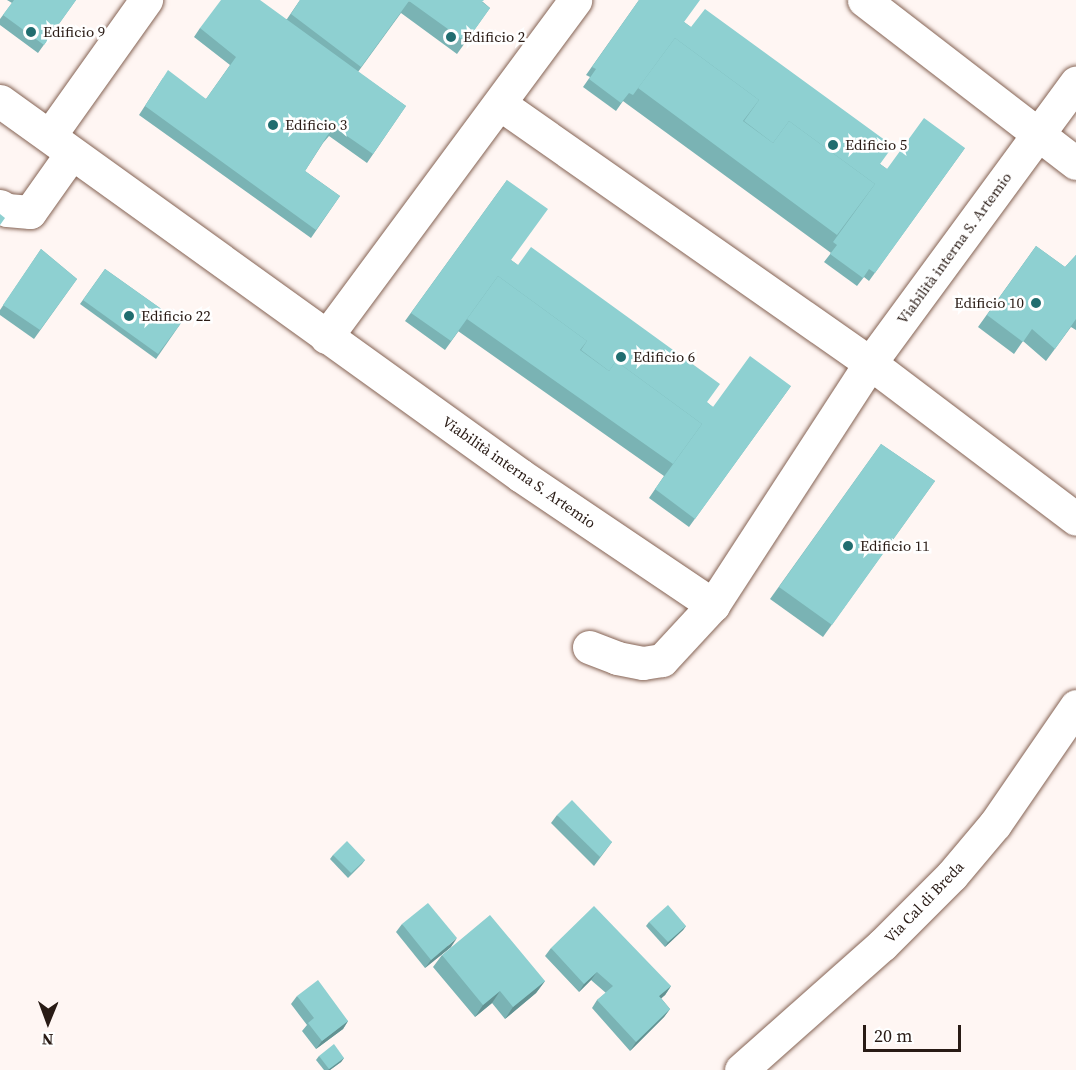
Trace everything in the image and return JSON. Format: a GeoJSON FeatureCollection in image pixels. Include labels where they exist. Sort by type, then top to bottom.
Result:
{"type":"FeatureCollection","features":[{"type":"Feature","properties":{"kind":"street"},"geometry":{"type":"LineString","coordinates":[[0,206],[6,210],[30,212],[61,144],[146,0]]}},
{"type":"Feature","properties":{"kind":"street"},"geometry":{"type":"LineString","coordinates":[[326,337],[575,0]]}},
{"type":"Feature","properties":{"kind":"street"},"geometry":{"type":"LineString","coordinates":[[864,0],[1039,132],[1076,163]]}},
{"type":"Feature","properties":{"kind":"street","name":"Viabilità interna S. Artemio"},"geometry":{"type":"LineString","coordinates":[[589,646],[617,658],[643,663],[662,660],[713,604],[870,363],[1076,83]]}},
{"type":"Feature","properties":{"kind":"street","name":"Viabilità interna S. Artemio"},"geometry":{"type":"LineString","coordinates":[[0,101],[520,475],[713,604]]}},
{"type":"Feature","properties":{"kind":"street"},"geometry":{"type":"LineString","coordinates":[[500,104],[870,363],[1076,519]]}},
{"type":"Feature","properties":{"kind":"street","name":"Via Cal di Breda"},"geometry":{"type":"LineString","coordinates":[[741,1070],[882,945],[952,874],[995,824],[1076,706]]}},
{"type":"Feature","properties":{"kind":"building","name":"Edificio 9"},"geometry":{"type":"Polygon","coordinates":[[[14,0],[76,0],[44,45],[3,15],[14,0]]]}},
{"type":"Feature","properties":{"kind":"building","name":"Edificio 3"},"geometry":{"type":"Polygon","coordinates":[[[221,0],[260,0],[406,106],[373,154],[334,127],[327,136],[305,171],[340,196],[316,230],[145,106],[168,70],[206,99],[236,57],[200,28],[221,0]]]}},
{"type":"Feature","properties":{"kind":"building"},"geometry":{"type":"Polygon","coordinates":[[[300,0],[484,0],[482,2],[490,8],[466,42],[409,1],[361,67],[291,14],[300,0]]]}},
{"type":"Feature","properties":{"kind":"building","name":"Edificio 5"},"geometry":{"type":"Polygon","coordinates":[[[639,0],[700,0],[684,22],[691,27],[705,9],[893,146],[880,164],[887,169],[924,118],[965,148],[875,273],[869,269],[863,278],[830,254],[837,245],[833,242],[875,184],[789,121],[773,143],[744,121],[759,100],[675,38],[633,95],[629,93],[621,103],[589,79],[596,69],[592,67],[639,0]]]}},
{"type":"Feature","properties":{"kind":"building"},"geometry":{"type":"Polygon","coordinates":[[[675,38],[759,100],[743,121],[773,143],[789,121],[875,184],[837,235],[638,88],[675,38]]]}},
{"type":"Feature","properties":{"kind":"building","name":"Edificio 6"},"geometry":{"type":"Polygon","coordinates":[[[507,180],[548,209],[511,260],[518,265],[531,247],[720,384],[707,402],[713,407],[750,356],[791,386],[695,519],[655,489],[702,424],[616,361],[609,371],[581,350],[587,341],[498,276],[451,341],[411,313],[507,180]]]}},
{"type":"Feature","properties":{"kind":"building"},"geometry":{"type":"Polygon","coordinates":[[[0,214],[5,218],[0,225],[0,214]]]}},
{"type":"Feature","properties":{"kind":"building","name":"Edificio 10"},"geometry":{"type":"Polygon","coordinates":[[[1036,246],[1065,267],[1076,255],[1076,319],[1055,349],[1032,329],[1023,342],[987,315],[1036,246]]]}},
{"type":"Feature","properties":{"kind":"building"},"geometry":{"type":"Polygon","coordinates":[[[41,249],[77,279],[40,330],[3,305],[41,249]]]}},
{"type":"Feature","properties":{"kind":"building","name":"Edificio 22"},"geometry":{"type":"Polygon","coordinates":[[[105,269],[181,323],[158,354],[83,300],[105,269]]]}},
{"type":"Feature","properties":{"kind":"building"},"geometry":{"type":"Polygon","coordinates":[[[498,276],[587,341],[580,350],[609,371],[616,361],[702,424],[673,464],[467,319],[498,276]]]}},
{"type":"Feature","properties":{"kind":"building","name":"Edificio 11"},"geometry":{"type":"Polygon","coordinates":[[[881,444],[935,481],[832,625],[779,587],[881,444]]]}},
{"type":"Feature","properties":{"kind":"building"},"geometry":{"type":"Polygon","coordinates":[[[572,800],[612,842],[600,857],[557,815],[572,800]]]}},
{"type":"Feature","properties":{"kind":"building"},"geometry":{"type":"Polygon","coordinates":[[[347,841],[365,860],[351,873],[333,855],[347,841]]]}},
{"type":"Feature","properties":{"kind":"building"},"geometry":{"type":"Polygon","coordinates":[[[428,903],[457,938],[431,960],[402,924],[428,903]]]}},
{"type":"Feature","properties":{"kind":"building"},"geometry":{"type":"Polygon","coordinates":[[[668,905],[686,926],[668,942],[649,922],[668,905]]]}},
{"type":"Feature","properties":{"kind":"building"},"geometry":{"type":"Polygon","coordinates":[[[594,906],[671,986],[659,996],[670,1009],[636,1042],[597,1000],[613,986],[597,972],[584,984],[551,948],[594,906]]]}},
{"type":"Feature","properties":{"kind":"building"},"geometry":{"type":"Polygon","coordinates":[[[490,915],[545,981],[513,1007],[500,991],[483,1005],[442,955],[490,915]]]}},
{"type":"Feature","properties":{"kind":"building"},"geometry":{"type":"Polygon","coordinates":[[[318,980],[348,1021],[322,1041],[308,1023],[314,1018],[297,996],[318,980]]]}},
{"type":"Feature","properties":{"kind":"building"},"geometry":{"type":"Polygon","coordinates":[[[334,1044],[344,1058],[329,1069],[319,1056],[334,1044]]]}},
{"type":"Feature","properties":{"kind":"place","name":"Edificio 9"},"geometry":{"type":"Point","coordinates":[31,32]}},
{"type":"Feature","properties":{"kind":"place","name":"Edificio 2"},"geometry":{"type":"Point","coordinates":[451,37]}},
{"type":"Feature","properties":{"kind":"place","name":"Edificio 3"},"geometry":{"type":"Point","coordinates":[273,125]}},
{"type":"Feature","properties":{"kind":"place","name":"Edificio 5"},"geometry":{"type":"Point","coordinates":[833,145]}},
{"type":"Feature","properties":{"kind":"place","name":"Edificio 10"},"geometry":{"type":"Point","coordinates":[1036,303]}},
{"type":"Feature","properties":{"kind":"place","name":"Edificio 22"},"geometry":{"type":"Point","coordinates":[129,316]}},
{"type":"Feature","properties":{"kind":"place","name":"Edificio 6"},"geometry":{"type":"Point","coordinates":[621,357]}},
{"type":"Feature","properties":{"kind":"place","name":"Edificio 11"},"geometry":{"type":"Point","coordinates":[848,546]}}]}
